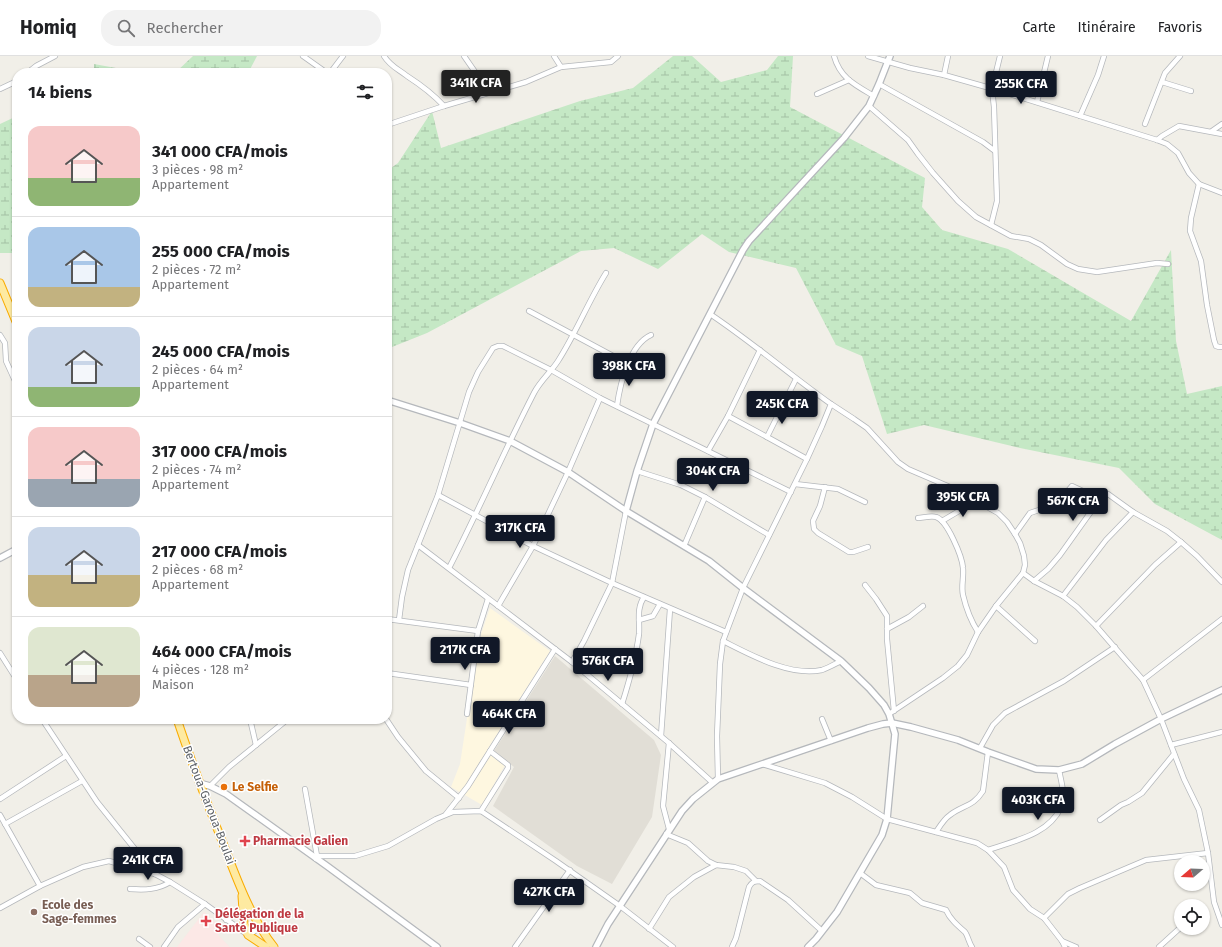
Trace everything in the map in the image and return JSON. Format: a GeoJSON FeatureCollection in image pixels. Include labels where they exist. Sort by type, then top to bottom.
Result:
{"type":"FeatureCollection","features":[{"type":"Feature","properties":{"kind":"highway"},"geometry":{"type":"LineString","coordinates":[[0,283],[12,312]]}},
{"type":"Feature","properties":{"kind":"highway","name":"Bertoua-Garoua-Boulai"},"geometry":{"type":"LineString","coordinates":[[179,724],[199,783],[250,910],[260,928],[274,947]]}},
{"type":"Feature","properties":{"kind":"highway","name":"Bertoua-Garoua-Boulai"},"geometry":{"type":"LineString","coordinates":[[242,890],[242,910],[244,924],[248,935]]}},
{"type":"Feature","properties":{"kind":"highway"},"geometry":{"type":"LineString","coordinates":[[248,935],[266,947]]}},
{"type":"Feature","properties":{"kind":"street"},"geometry":{"type":"LineString","coordinates":[[33,68],[54,56]]}},
{"type":"Feature","properties":{"kind":"street"},"geometry":{"type":"LineString","coordinates":[[303,56],[319,68]]}},
{"type":"Feature","properties":{"kind":"street"},"geometry":{"type":"LineString","coordinates":[[334,68],[343,56]]}},
{"type":"Feature","properties":{"kind":"street"},"geometry":{"type":"LineString","coordinates":[[384,56],[391,66],[406,74],[435,96],[444,106]]}},
{"type":"Feature","properties":{"kind":"street"},"geometry":{"type":"LineString","coordinates":[[464,56],[489,92]]}},
{"type":"Feature","properties":{"kind":"street"},"geometry":{"type":"LineString","coordinates":[[554,56],[561,67]]}},
{"type":"Feature","properties":{"kind":"street"},"geometry":{"type":"LineString","coordinates":[[392,123],[489,92],[526,82],[561,67],[610,62],[618,56]]}},
{"type":"Feature","properties":{"kind":"street"},"geometry":{"type":"LineString","coordinates":[[834,56],[837,65],[849,80],[874,96]]}},
{"type":"Feature","properties":{"kind":"street"},"geometry":{"type":"LineString","coordinates":[[868,56],[889,59],[910,68],[944,75],[1037,102],[1157,140],[1167,144],[1178,153],[1189,173],[1199,184],[1222,193]]}},
{"type":"Feature","properties":{"kind":"street"},"geometry":{"type":"LineString","coordinates":[[944,75],[948,56]]}},
{"type":"Feature","properties":{"kind":"street"},"geometry":{"type":"LineString","coordinates":[[991,224],[997,201],[992,89],[1000,56]]}},
{"type":"Feature","properties":{"kind":"street"},"geometry":{"type":"LineString","coordinates":[[1037,102],[1048,56]]}},
{"type":"Feature","properties":{"kind":"street"},"geometry":{"type":"LineString","coordinates":[[1080,116],[1098,75],[1104,56]]}},
{"type":"Feature","properties":{"kind":"street"},"geometry":{"type":"LineString","coordinates":[[1145,124],[1165,73],[1180,56]]}},
{"type":"Feature","properties":{"kind":"street"},"geometry":{"type":"LineString","coordinates":[[572,662],[584,641],[612,583],[626,511],[637,471],[653,424],[743,250],[749,241],[844,138],[869,106],[889,59]]}},
{"type":"Feature","properties":{"kind":"street"},"geometry":{"type":"LineString","coordinates":[[817,94],[849,80]]}},
{"type":"Feature","properties":{"kind":"street"},"geometry":{"type":"LineString","coordinates":[[1162,82],[1191,91]]}},
{"type":"Feature","properties":{"kind":"street"},"geometry":{"type":"LineString","coordinates":[[0,89],[12,83]]}},
{"type":"Feature","properties":{"kind":"street"},"geometry":{"type":"LineString","coordinates":[[879,84],[995,150]]}},
{"type":"Feature","properties":{"kind":"street"},"geometry":{"type":"LineString","coordinates":[[869,106],[908,140],[918,154],[958,200],[976,217],[1011,236],[1029,239],[1036,242],[1067,264],[1087,272],[1097,272],[1157,263],[1168,264]]}},
{"type":"Feature","properties":{"kind":"street"},"geometry":{"type":"LineString","coordinates":[[1212,131],[1222,124]]}},
{"type":"Feature","properties":{"kind":"street"},"geometry":{"type":"LineString","coordinates":[[1157,140],[1179,126],[1222,134]]}},
{"type":"Feature","properties":{"kind":"street"},"geometry":{"type":"LineString","coordinates":[[1199,184],[1191,218],[1190,231],[1201,261],[1207,306],[1214,340],[1216,346],[1219,348],[1222,347]]}},
{"type":"Feature","properties":{"kind":"street"},"geometry":{"type":"LineString","coordinates":[[449,568],[476,516],[510,442],[536,391],[558,362],[592,295],[606,273]]}},
{"type":"Feature","properties":{"kind":"street"},"geometry":{"type":"LineString","coordinates":[[529,311],[628,364]]}},
{"type":"Feature","properties":{"kind":"street"},"geometry":{"type":"LineString","coordinates":[[710,314],[738,333],[796,379],[866,428],[898,462],[908,469],[957,490],[998,513],[1007,522],[1020,543],[1024,556],[1025,566],[1023,573],[996,606],[978,632],[967,655],[958,666],[938,682],[891,712]]}},
{"type":"Feature","properties":{"kind":"street"},"geometry":{"type":"LineString","coordinates":[[0,335],[5,343],[6,361],[12,374]]}},
{"type":"Feature","properties":{"kind":"street"},"geometry":{"type":"LineString","coordinates":[[617,406],[620,387],[628,364],[639,343],[644,338],[651,335]]}},
{"type":"Feature","properties":{"kind":"street"},"geometry":{"type":"LineString","coordinates":[[399,620],[408,570],[438,495],[467,398],[475,379],[493,348],[498,346],[503,346],[551,370],[600,398],[791,492]]}},
{"type":"Feature","properties":{"kind":"street"},"geometry":{"type":"LineString","coordinates":[[708,451],[728,416],[760,350]]}},
{"type":"Feature","properties":{"kind":"street"},"geometry":{"type":"LineString","coordinates":[[767,437],[796,379]]}},
{"type":"Feature","properties":{"kind":"street"},"geometry":{"type":"LineString","coordinates":[[498,606],[533,546],[568,472],[600,398]]}},
{"type":"Feature","properties":{"kind":"street"},"geometry":{"type":"LineString","coordinates":[[392,402],[460,423],[510,442],[568,472],[626,511],[709,561],[842,661],[870,688],[891,712]]}},
{"type":"Feature","properties":{"kind":"street"},"geometry":{"type":"LineString","coordinates":[[718,779],[717,736],[720,664],[723,641],[743,588],[807,459],[831,404]]}},
{"type":"Feature","properties":{"kind":"street"},"geometry":{"type":"LineString","coordinates":[[728,416],[807,459]]}},
{"type":"Feature","properties":{"kind":"street"},"geometry":{"type":"LineString","coordinates":[[637,471],[681,485],[706,497],[769,535]]}},
{"type":"Feature","properties":{"kind":"street"},"geometry":{"type":"LineString","coordinates":[[795,484],[838,489],[865,502]]}},
{"type":"Feature","properties":{"kind":"street"},"geometry":{"type":"LineString","coordinates":[[1015,534],[1030,513],[1057,504],[1072,486],[1100,499]]}},
{"type":"Feature","properties":{"kind":"street"},"geometry":{"type":"LineString","coordinates":[[825,488],[820,506],[813,521],[814,528],[818,533],[849,552],[868,547]]}},
{"type":"Feature","properties":{"kind":"street"},"geometry":{"type":"LineString","coordinates":[[1034,581],[1048,569],[1060,555],[1100,499],[1104,495],[1108,494],[1133,512],[1167,531],[1197,556],[1222,582]]}},
{"type":"Feature","properties":{"kind":"street"},"geometry":{"type":"LineString","coordinates":[[438,495],[533,546],[670,609],[726,632]]}},
{"type":"Feature","properties":{"kind":"street"},"geometry":{"type":"LineString","coordinates":[[684,546],[706,497]]}},
{"type":"Feature","properties":{"kind":"street"},"geometry":{"type":"LineString","coordinates":[[942,521],[978,502]]}},
{"type":"Feature","properties":{"kind":"street"},"geometry":{"type":"LineString","coordinates":[[1063,596],[1106,540],[1133,512]]}},
{"type":"Feature","properties":{"kind":"street"},"geometry":{"type":"LineString","coordinates":[[918,518],[934,516],[942,521],[954,540],[963,567],[963,594],[972,622],[978,632]]}},
{"type":"Feature","properties":{"kind":"street"},"geometry":{"type":"LineString","coordinates":[[1096,626],[1155,565],[1181,542]]}},
{"type":"Feature","properties":{"kind":"street"},"geometry":{"type":"LineString","coordinates":[[418,545],[488,600],[572,662],[661,736],[713,782]]}},
{"type":"Feature","properties":{"kind":"street"},"geometry":{"type":"LineString","coordinates":[[0,558],[12,552]]}},
{"type":"Feature","properties":{"kind":"street"},"geometry":{"type":"LineString","coordinates":[[1023,573],[1034,581],[1063,596],[1078,607],[1143,680],[1161,719],[1184,779],[1199,810],[1208,853],[1214,902],[1222,925]]}},
{"type":"Feature","properties":{"kind":"street"},"geometry":{"type":"LineString","coordinates":[[808,947],[837,912],[882,835],[887,819],[895,734],[891,712],[886,613],[865,585]]}},
{"type":"Feature","properties":{"kind":"street"},"geometry":{"type":"LineString","coordinates":[[622,704],[639,633],[639,606],[644,597]]}},
{"type":"Feature","properties":{"kind":"street"},"geometry":{"type":"LineString","coordinates":[[467,714],[478,631],[488,600]]}},
{"type":"Feature","properties":{"kind":"street"},"geometry":{"type":"LineString","coordinates":[[639,620],[653,616],[660,604]]}},
{"type":"Feature","properties":{"kind":"street"},"geometry":{"type":"LineString","coordinates":[[887,630],[923,606]]}},
{"type":"Feature","properties":{"kind":"street"},"geometry":{"type":"LineString","coordinates":[[996,606],[1035,641]]}},
{"type":"Feature","properties":{"kind":"street"},"geometry":{"type":"LineString","coordinates":[[661,736],[670,609]]}},
{"type":"Feature","properties":{"kind":"street"},"geometry":{"type":"LineString","coordinates":[[392,619],[478,631]]}},
{"type":"Feature","properties":{"kind":"street"},"geometry":{"type":"LineString","coordinates":[[1143,680],[1222,619]]}},
{"type":"Feature","properties":{"kind":"street"},"geometry":{"type":"LineString","coordinates":[[723,641],[757,658],[778,666],[802,671],[822,670],[842,661]]}},
{"type":"Feature","properties":{"kind":"street"},"geometry":{"type":"LineString","coordinates":[[980,748],[994,725],[1005,713],[1064,681],[1115,647]]}},
{"type":"Feature","properties":{"kind":"street"},"geometry":{"type":"LineString","coordinates":[[445,816],[468,786],[555,649]]}},
{"type":"Feature","properties":{"kind":"street"},"geometry":{"type":"LineString","coordinates":[[0,653],[12,672]]}},
{"type":"Feature","properties":{"kind":"street"},"geometry":{"type":"LineString","coordinates":[[392,674],[472,685]]}},
{"type":"Feature","properties":{"kind":"street"},"geometry":{"type":"LineString","coordinates":[[596,947],[620,906],[668,831],[693,799],[718,779],[868,728],[892,723],[911,726],[958,740],[1036,768],[1059,770],[1082,764],[1161,719],[1222,690]]}},
{"type":"Feature","properties":{"kind":"street"},"geometry":{"type":"LineString","coordinates":[[822,719],[831,741]]}},
{"type":"Feature","properties":{"kind":"street"},"geometry":{"type":"LineString","coordinates":[[45,724],[97,802],[155,874]]}},
{"type":"Feature","properties":{"kind":"street"},"geometry":{"type":"LineString","coordinates":[[251,724],[256,745]]}},
{"type":"Feature","properties":{"kind":"street"},"geometry":{"type":"LineString","coordinates":[[210,786],[229,767],[282,724]]}},
{"type":"Feature","properties":{"kind":"street"},"geometry":{"type":"LineString","coordinates":[[389,724],[426,771],[458,798]]}},
{"type":"Feature","properties":{"kind":"street"},"geometry":{"type":"LineString","coordinates":[[1171,745],[1222,732]]}},
{"type":"Feature","properties":{"kind":"street"},"geometry":{"type":"LineString","coordinates":[[669,743],[663,806],[668,831],[698,850],[708,861],[716,865],[734,867],[746,871],[756,881],[760,881],[788,900],[822,931]]}},
{"type":"Feature","properties":{"kind":"street"},"geometry":{"type":"LineString","coordinates":[[481,811],[508,768],[508,765],[490,750]]}},
{"type":"Feature","properties":{"kind":"street"},"geometry":{"type":"LineString","coordinates":[[936,832],[950,815],[973,803],[983,791],[988,752]]}},
{"type":"Feature","properties":{"kind":"street"},"geometry":{"type":"LineString","coordinates":[[1100,820],[1120,805],[1142,793],[1174,754]]}},
{"type":"Feature","properties":{"kind":"street"},"geometry":{"type":"LineString","coordinates":[[0,799],[66,756]]}},
{"type":"Feature","properties":{"kind":"street"},"geometry":{"type":"LineString","coordinates":[[762,764],[825,783],[852,797],[887,819],[953,838],[977,843],[988,850],[1004,867],[1014,890],[1030,909],[1044,918],[1065,947]]}},
{"type":"Feature","properties":{"kind":"street"},"geometry":{"type":"LineString","coordinates":[[988,850],[1034,834],[1050,823],[1061,807],[1063,794],[1059,770]]}},
{"type":"Feature","properties":{"kind":"street"},"geometry":{"type":"LineString","coordinates":[[5,824],[82,781]]}},
{"type":"Feature","properties":{"kind":"street"},"geometry":{"type":"LineString","coordinates":[[199,783],[210,786],[226,794],[317,858],[438,947]]}},
{"type":"Feature","properties":{"kind":"street"},"geometry":{"type":"LineString","coordinates":[[305,789],[317,858]]}},
{"type":"Feature","properties":{"kind":"street"},"geometry":{"type":"LineString","coordinates":[[317,858],[355,856],[388,846],[436,819],[453,812],[481,811],[570,870],[673,947]]}},
{"type":"Feature","properties":{"kind":"street"},"geometry":{"type":"LineString","coordinates":[[0,816],[40,886]]}},
{"type":"Feature","properties":{"kind":"street"},"geometry":{"type":"LineString","coordinates":[[1044,918],[1068,894],[1146,860],[1208,853]]}},
{"type":"Feature","properties":{"kind":"street"},"geometry":{"type":"LineString","coordinates":[[0,908],[40,886],[83,866],[109,861],[155,874],[204,904],[248,935],[260,928]]}},
{"type":"Feature","properties":{"kind":"street"},"geometry":{"type":"LineString","coordinates":[[649,929],[669,897],[694,877],[716,865]]}},
{"type":"Feature","properties":{"kind":"street"},"geometry":{"type":"LineString","coordinates":[[515,947],[570,870]]}},
{"type":"Feature","properties":{"kind":"street"},"geometry":{"type":"LineString","coordinates":[[860,873],[876,885],[910,893],[922,903],[946,910],[950,918],[965,933],[972,947]]}},
{"type":"Feature","properties":{"kind":"street"},"geometry":{"type":"LineString","coordinates":[[732,947],[736,938],[749,887],[752,882],[756,881]]}},
{"type":"Feature","properties":{"kind":"street"},"geometry":{"type":"LineString","coordinates":[[130,889],[147,890],[163,887],[170,882]]}},
{"type":"Feature","properties":{"kind":"street"},"geometry":{"type":"LineString","coordinates":[[164,947],[178,927],[204,904]]}},
{"type":"Feature","properties":{"kind":"street"},"geometry":{"type":"LineString","coordinates":[[226,920],[242,910],[250,910]]}},
{"type":"Feature","properties":{"kind":"street"},"geometry":{"type":"LineString","coordinates":[[1159,947],[1174,933]]}},
{"type":"Feature","properties":{"kind":"street"},"geometry":{"type":"LineString","coordinates":[[139,939],[150,947]]}},
{"type":"Feature","properties":{"kind":"street"},"geometry":{"type":"LineString","coordinates":[[1062,941],[1076,947]]}},
{"type":"Feature","properties":{"kind":"shaded area"},"geometry":{"type":"Polygon","coordinates":[[[490,608],[550,651],[487,750],[505,765],[482,805],[451,787],[460,764],[479,640],[490,608]]]}},
{"type":"Feature","properties":{"kind":"shaded area"},"geometry":{"type":"Polygon","coordinates":[[[555,656],[654,740],[661,755],[652,817],[612,884],[577,866],[493,806],[514,767],[494,751],[555,656]]]}},
{"type":"Feature","properties":{"kind":"shaded area","name":"Délégation de la Santé Publique"},"geometry":{"type":"Polygon","coordinates":[[[204,912],[223,929],[218,935],[230,947],[177,947],[204,912]]]}},
{"type":"Feature","properties":{"kind":"green space"},"geometry":{"type":"Polygon","coordinates":[[[193,56],[257,56],[251,68],[180,68],[193,56]]]}},
{"type":"Feature","properties":{"kind":"green space"},"geometry":{"type":"Polygon","coordinates":[[[673,56],[692,56],[721,82],[767,70],[778,56],[793,56],[790,107],[925,178],[922,207],[942,230],[1008,249],[1131,321],[1171,250],[1176,341],[1187,394],[1222,386],[1222,540],[1155,504],[1119,468],[1020,448],[924,425],[887,434],[862,356],[836,345],[796,268],[729,252],[702,234],[658,269],[614,248],[581,251],[427,333],[392,347],[392,167],[398,163],[432,111],[441,148],[580,101],[633,88],[673,56]]]}},
{"type":"Feature","properties":{"kind":"green space"},"geometry":{"type":"Polygon","coordinates":[[[94,64],[116,68],[94,68],[94,64]]]}},
{"type":"Feature","properties":{"kind":"green space"},"geometry":{"type":"Polygon","coordinates":[[[12,118],[12,253],[0,253],[0,124],[12,118]]]}},
{"type":"Feature","properties":{"kind":"place","name":"Le Selfie"},"geometry":{"type":"Point","coordinates":[224,787]}},
{"type":"Feature","properties":{"kind":"place","name":"Pharmacie Galien"},"geometry":{"type":"Point","coordinates":[245,841]}},
{"type":"Feature","properties":{"kind":"place","name":"Ecole des Sage-femmes"},"geometry":{"type":"Point","coordinates":[34,912]}},
{"type":"Feature","properties":{"kind":"place","name":"Délégation de la Santé Publique"},"geometry":{"type":"Point","coordinates":[206,921]}}]}
